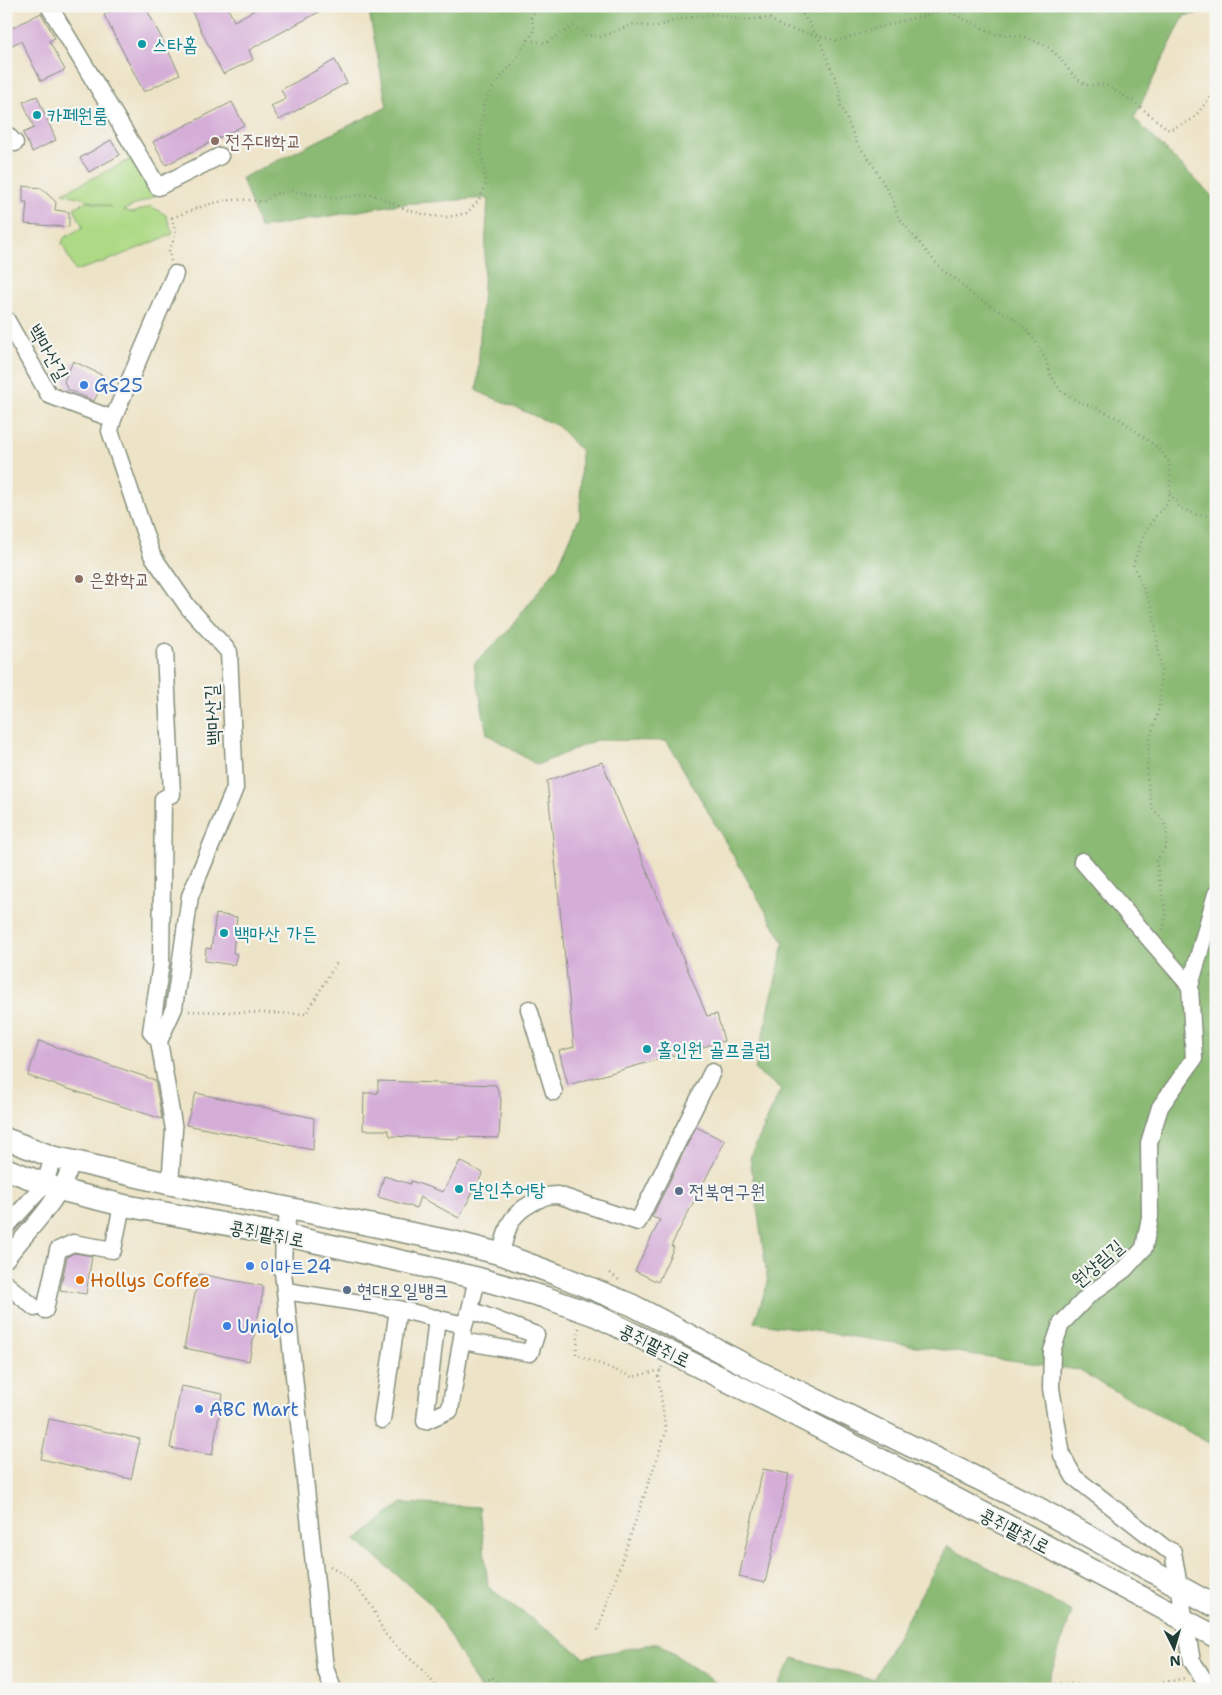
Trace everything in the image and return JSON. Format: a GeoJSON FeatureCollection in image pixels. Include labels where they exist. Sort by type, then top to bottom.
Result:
{"type":"FeatureCollection","features":[{"type":"Feature","properties":{"kind":"main road"},"geometry":{"type":"LineString","coordinates":[[6,1139],[60,1174]]}},
{"type":"Feature","properties":{"kind":"main road"},"geometry":{"type":"LineString","coordinates":[[6,1169],[60,1174],[178,1199],[200,1190]]}},
{"type":"Feature","properties":{"kind":"main road","name":"콩쥐팥쥐로"},"geometry":{"type":"LineString","coordinates":[[60,1174],[170,1184],[290,1207],[454,1242],[500,1254],[558,1275],[632,1306],[759,1372],[1038,1508],[1216,1607]]}},
{"type":"Feature","properties":{"kind":"main road","name":"콩쥐팥쥐로"},"geometry":{"type":"LineString","coordinates":[[60,1174],[122,1205],[284,1235],[477,1278],[544,1296],[597,1316],[665,1361],[774,1404],[1152,1602],[1184,1622],[1216,1638]]}},
{"type":"Feature","properties":{"kind":"street"},"geometry":{"type":"LineString","coordinates":[[49,6],[158,187],[220,156]]}},
{"type":"Feature","properties":{"kind":"street"},"geometry":{"type":"LineString","coordinates":[[113,419],[175,274]]}},
{"type":"Feature","properties":{"kind":"street","name":"백마산길"},"geometry":{"type":"LineString","coordinates":[[6,319],[49,396],[113,419],[110,431],[152,554],[188,607],[228,652],[235,788],[190,896],[173,1011],[159,1041]]}},
{"type":"Feature","properties":{"kind":"street"},"geometry":{"type":"LineString","coordinates":[[165,652],[172,794],[163,799],[161,963],[151,1032],[159,1041],[174,1130],[170,1184]]}},
{"type":"Feature","properties":{"kind":"street"},"geometry":{"type":"LineString","coordinates":[[1082,861],[1190,986]]}},
{"type":"Feature","properties":{"kind":"street","name":"원상림길"},"geometry":{"type":"LineString","coordinates":[[1207,1685],[1192,1661],[1173,1552],[1074,1476],[1062,1455],[1051,1388],[1052,1351],[1061,1324],[1089,1295],[1125,1269],[1144,1248],[1150,1217],[1149,1143],[1160,1107],[1194,1059],[1190,986],[1216,894]]}},
{"type":"Feature","properties":{"kind":"street"},"geometry":{"type":"LineString","coordinates":[[529,1010],[554,1092]]}},
{"type":"Feature","properties":{"kind":"street"},"geometry":{"type":"LineString","coordinates":[[500,1254],[508,1225],[519,1210],[546,1195],[558,1195],[638,1222],[712,1072]]}},
{"type":"Feature","properties":{"kind":"street"},"geometry":{"type":"LineString","coordinates":[[6,1227],[60,1174]]}},
{"type":"Feature","properties":{"kind":"street"},"geometry":{"type":"LineString","coordinates":[[6,1259],[54,1201],[60,1174]]}},
{"type":"Feature","properties":{"kind":"street"},"geometry":{"type":"LineString","coordinates":[[6,1284],[40,1309],[58,1250],[73,1243],[113,1250],[122,1205]]}},
{"type":"Feature","properties":{"kind":"street"},"geometry":{"type":"LineString","coordinates":[[290,1207],[284,1235],[283,1272],[325,1668],[333,1689]]}},
{"type":"Feature","properties":{"kind":"street"},"geometry":{"type":"LineString","coordinates":[[437,1318],[425,1421],[450,1410],[477,1278]]}},
{"type":"Feature","properties":{"kind":"street"},"geometry":{"type":"LineString","coordinates":[[286,1291],[398,1309],[466,1325]]}},
{"type":"Feature","properties":{"kind":"street"},"geometry":{"type":"LineString","coordinates":[[382,1420],[398,1309]]}},
{"type":"Feature","properties":{"kind":"path"},"geometry":{"type":"LineString","coordinates":[[175,274],[169,252],[176,234],[172,218],[207,204],[245,198],[263,202],[276,194],[292,191],[335,198],[372,194],[408,210],[430,216],[448,217],[467,213],[479,200],[486,184],[480,147],[483,106],[494,85],[511,66],[535,28],[531,18],[538,6]]}},
{"type":"Feature","properties":{"kind":"path"},"geometry":{"type":"LineString","coordinates":[[798,6],[818,37],[838,88],[841,106],[857,143],[871,162],[892,200],[898,217],[942,270],[957,280],[970,293],[1012,317],[1027,330],[1046,360],[1051,376],[1061,391],[1077,401],[1097,408],[1121,420],[1158,448],[1170,463],[1170,493],[1167,504],[1145,532],[1133,564],[1153,610],[1161,670],[1159,708],[1149,744],[1147,774],[1152,808],[1162,819],[1167,830],[1166,846],[1156,861],[1166,912],[1158,950]]}},
{"type":"Feature","properties":{"kind":"path"},"geometry":{"type":"LineString","coordinates":[[528,40],[546,43],[574,26],[586,35],[600,37],[634,24],[655,27],[680,19],[715,14],[744,20],[769,18],[782,27],[838,41],[887,25],[944,10],[996,34],[1023,36],[1048,47],[1059,57],[1072,74],[1085,85],[1106,85],[1134,102],[1169,130],[1193,119],[1216,90]]}},
{"type":"Feature","properties":{"kind":"path"},"geometry":{"type":"LineString","coordinates":[[1170,493],[1180,508],[1194,514],[1216,517]]}},
{"type":"Feature","properties":{"kind":"path"},"geometry":{"type":"LineString","coordinates":[[173,1011],[306,1014],[337,962]]}},
{"type":"Feature","properties":{"kind":"path"},"geometry":{"type":"LineString","coordinates":[[582,1310],[576,1354],[632,1377],[665,1361]]}},
{"type":"Feature","properties":{"kind":"path"},"geometry":{"type":"LineString","coordinates":[[598,1630],[666,1432],[658,1376],[665,1361]]}},
{"type":"Feature","properties":{"kind":"path"},"geometry":{"type":"LineString","coordinates":[[314,1564],[322,1563],[339,1570],[372,1607],[385,1633],[397,1648],[418,1664],[437,1689]]}},
{"type":"Feature","properties":{"kind":"path"},"geometry":{"type":"LineString","coordinates":[[476,1689],[492,1677],[504,1689]]}},
{"type":"Feature","properties":{"kind":"path"},"geometry":{"type":"LineString","coordinates":[[1156,1689],[1162,1683],[1186,1678],[1207,1685]]}},
{"type":"Feature","properties":{"kind":"path"},"geometry":{"type":"LineString","coordinates":[[1036,1689],[1049,1683],[1082,1684],[1094,1689]]}},
{"type":"Feature","properties":{"kind":"green space"},"geometry":{"type":"Polygon","coordinates":[[[368,6],[1216,6],[1216,10],[1184,16],[1134,118],[1216,200],[1216,1447],[1078,1370],[754,1322],[768,1283],[750,1158],[781,1089],[755,1070],[784,943],[667,741],[596,740],[537,765],[487,734],[474,664],[507,632],[558,566],[580,516],[581,451],[558,426],[477,391],[488,198],[399,204],[260,228],[242,178],[387,107],[368,6]]]}},
{"type":"Feature","properties":{"kind":"green space"},"geometry":{"type":"Polygon","coordinates":[[[131,159],[155,196],[124,210],[133,213],[151,206],[166,215],[173,234],[109,260],[75,271],[62,243],[64,238],[83,227],[74,208],[86,201],[111,207],[63,193],[131,159]]]}},
{"type":"Feature","properties":{"kind":"green space"},"geometry":{"type":"Polygon","coordinates":[[[402,1503],[480,1507],[488,1587],[584,1657],[658,1643],[725,1689],[480,1689],[432,1605],[356,1540],[402,1503]]]}},
{"type":"Feature","properties":{"kind":"green space"},"geometry":{"type":"Polygon","coordinates":[[[948,1546],[1072,1612],[1048,1682],[1050,1689],[776,1689],[793,1658],[873,1680],[948,1546]]]}},
{"type":"Feature","properties":{"kind":"building","name":"스타홈"},"geometry":{"type":"Polygon","coordinates":[[[120,6],[145,6],[180,74],[144,92],[104,15],[120,6]]]}},
{"type":"Feature","properties":{"kind":"building"},"geometry":{"type":"Polygon","coordinates":[[[189,6],[227,6],[234,21],[262,6],[330,6],[249,50],[253,60],[223,74],[189,6]]]}},
{"type":"Feature","properties":{"kind":"building"},"geometry":{"type":"Polygon","coordinates":[[[41,13],[55,38],[49,41],[65,70],[41,81],[21,41],[12,45],[6,31],[41,13]]]}},
{"type":"Feature","properties":{"kind":"building"},"geometry":{"type":"Polygon","coordinates":[[[335,60],[347,83],[279,120],[271,106],[286,99],[281,90],[335,60]]]}},
{"type":"Feature","properties":{"kind":"building","name":"카페원룸"},"geometry":{"type":"Polygon","coordinates":[[[37,96],[56,140],[32,152],[23,133],[34,128],[23,102],[37,96]]]}},
{"type":"Feature","properties":{"kind":"building"},"geometry":{"type":"Polygon","coordinates":[[[232,102],[244,125],[166,165],[153,142],[232,102]]]}},
{"type":"Feature","properties":{"kind":"building"},"geometry":{"type":"Polygon","coordinates":[[[111,140],[120,155],[89,172],[80,158],[111,140]]]}},
{"type":"Feature","properties":{"kind":"building"},"geometry":{"type":"Polygon","coordinates":[[[23,186],[41,188],[56,202],[55,210],[69,212],[69,227],[25,224],[27,202],[23,202],[23,186]]]}},
{"type":"Feature","properties":{"kind":"building","name":"GS25"},"geometry":{"type":"Polygon","coordinates":[[[73,361],[106,377],[94,401],[67,389],[64,381],[73,361]]]}},
{"type":"Feature","properties":{"kind":"building"},"geometry":{"type":"Polygon","coordinates":[[[602,762],[707,1016],[717,1014],[724,1041],[568,1085],[559,1051],[574,1047],[547,781],[602,762]]]}},
{"type":"Feature","properties":{"kind":"building","name":"백마산 가든"},"geometry":{"type":"Polygon","coordinates":[[[216,914],[237,917],[233,953],[237,954],[234,965],[205,961],[206,948],[211,949],[216,914]]]}},
{"type":"Feature","properties":{"kind":"building"},"geometry":{"type":"Polygon","coordinates":[[[39,1041],[155,1080],[162,1119],[28,1076],[39,1041]]]}},
{"type":"Feature","properties":{"kind":"building"},"geometry":{"type":"Polygon","coordinates":[[[378,1081],[496,1085],[501,1099],[499,1138],[459,1137],[459,1139],[390,1136],[388,1130],[363,1130],[364,1093],[378,1093],[378,1081]]]}},
{"type":"Feature","properties":{"kind":"building"},"geometry":{"type":"Polygon","coordinates":[[[196,1093],[314,1118],[313,1150],[186,1125],[196,1093]]]}},
{"type":"Feature","properties":{"kind":"building","name":"전북연구원"},"geometry":{"type":"Polygon","coordinates":[[[696,1127],[725,1141],[671,1246],[674,1247],[658,1282],[635,1271],[660,1220],[652,1217],[696,1127]]]}},
{"type":"Feature","properties":{"kind":"building"},"geometry":{"type":"Polygon","coordinates":[[[460,1161],[483,1173],[459,1218],[420,1197],[416,1208],[378,1197],[384,1176],[410,1184],[411,1181],[443,1192],[460,1161]]]}},
{"type":"Feature","properties":{"kind":"building"},"geometry":{"type":"Polygon","coordinates":[[[74,1253],[92,1256],[86,1294],[60,1290],[67,1257],[74,1253]]]}},
{"type":"Feature","properties":{"kind":"building"},"geometry":{"type":"Polygon","coordinates":[[[199,1274],[263,1286],[249,1361],[184,1348],[199,1274]]]}},
{"type":"Feature","properties":{"kind":"building"},"geometry":{"type":"Polygon","coordinates":[[[181,1386],[223,1394],[212,1455],[170,1448],[181,1386]]]}},
{"type":"Feature","properties":{"kind":"building"},"geometry":{"type":"Polygon","coordinates":[[[49,1419],[140,1439],[131,1479],[41,1459],[49,1419]]]}},
{"type":"Feature","properties":{"kind":"building"},"geometry":{"type":"Polygon","coordinates":[[[763,1469],[789,1474],[765,1583],[739,1577],[763,1469]]]}},
{"type":"Feature","properties":{"kind":"place","name":"스타홈"},"geometry":{"type":"Point","coordinates":[142,44]}},
{"type":"Feature","properties":{"kind":"place","name":"카페원룸"},"geometry":{"type":"Point","coordinates":[37,115]}},
{"type":"Feature","properties":{"kind":"place","name":"전주대학교"},"geometry":{"type":"Point","coordinates":[215,141]}},
{"type":"Feature","properties":{"kind":"place","name":"GS25"},"geometry":{"type":"Point","coordinates":[84,385]}},
{"type":"Feature","properties":{"kind":"place","name":"은화학교"},"geometry":{"type":"Point","coordinates":[79,579]}},
{"type":"Feature","properties":{"kind":"place","name":"백마산 가든"},"geometry":{"type":"Point","coordinates":[224,933]}},
{"type":"Feature","properties":{"kind":"place","name":"홀인원 골프클럽"},"geometry":{"type":"Point","coordinates":[647,1049]}},
{"type":"Feature","properties":{"kind":"place","name":"달인추어탕"},"geometry":{"type":"Point","coordinates":[459,1189]}},
{"type":"Feature","properties":{"kind":"place","name":"전북연구원"},"geometry":{"type":"Point","coordinates":[679,1191]}},
{"type":"Feature","properties":{"kind":"place","name":"이마트24"},"geometry":{"type":"Point","coordinates":[250,1266]}},
{"type":"Feature","properties":{"kind":"place","name":"Hollys Coffee"},"geometry":{"type":"Point","coordinates":[80,1280]}},
{"type":"Feature","properties":{"kind":"place","name":"현대오일뱅크"},"geometry":{"type":"Point","coordinates":[347,1290]}},
{"type":"Feature","properties":{"kind":"place","name":"Uniqlo"},"geometry":{"type":"Point","coordinates":[227,1326]}},
{"type":"Feature","properties":{"kind":"place","name":"ABC Mart"},"geometry":{"type":"Point","coordinates":[199,1409]}}]}
